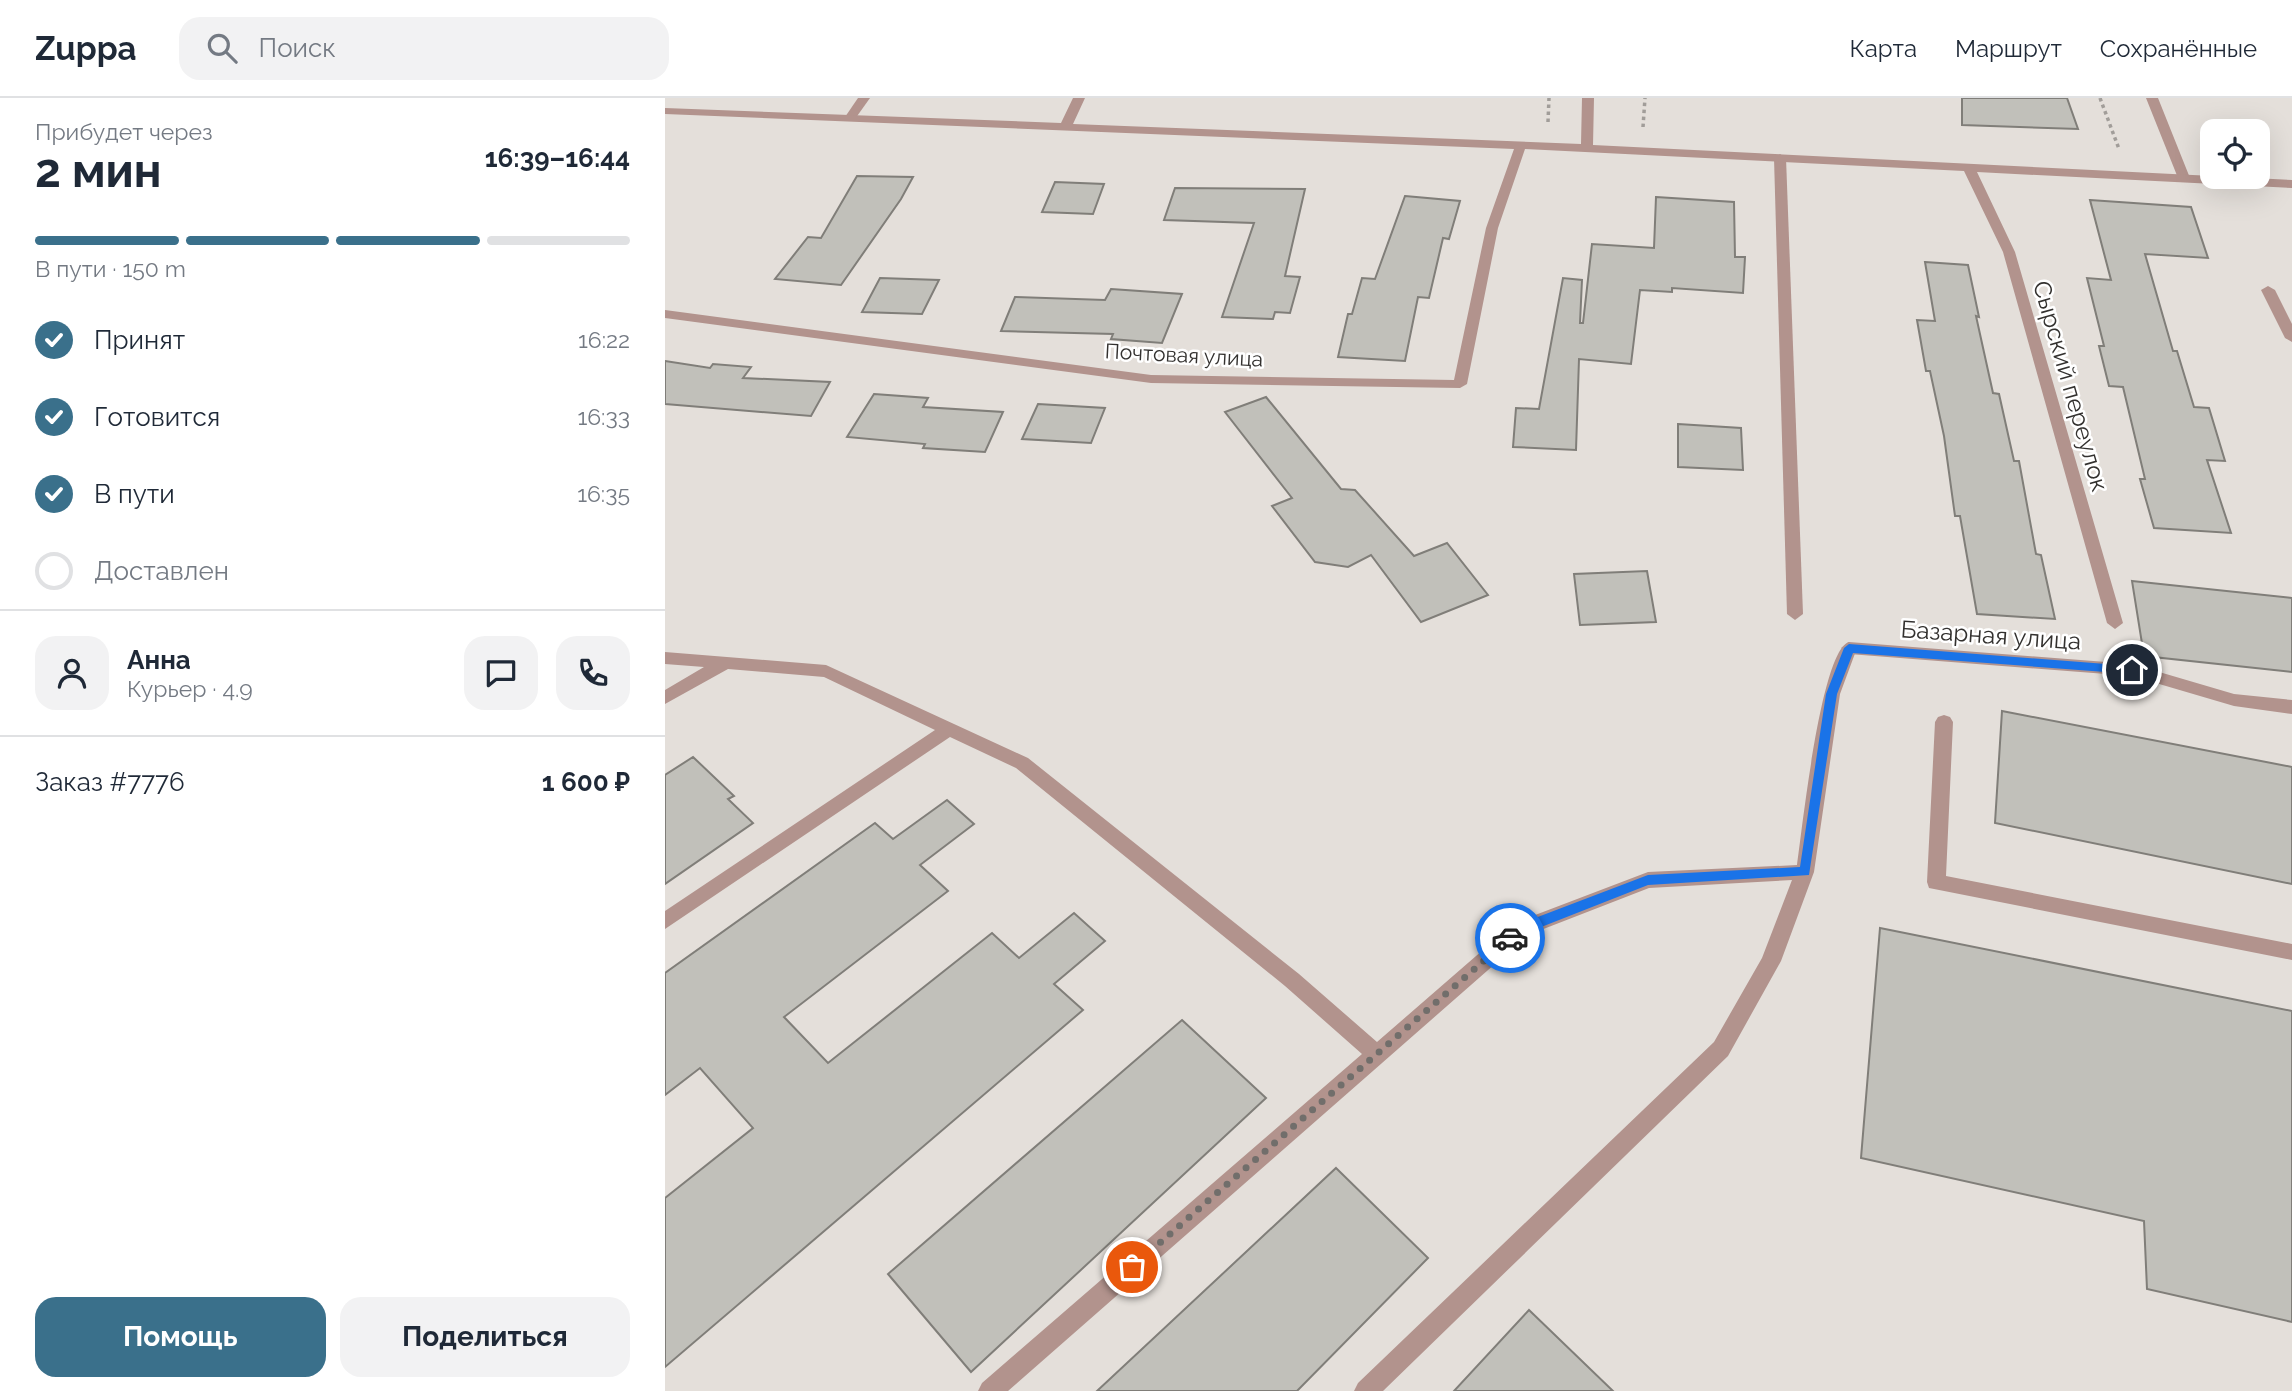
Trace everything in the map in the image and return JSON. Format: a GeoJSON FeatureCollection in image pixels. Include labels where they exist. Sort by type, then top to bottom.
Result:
{"type":"FeatureCollection","features":[{"type":"Feature","properties":{"kind":"street"},"geometry":{"type":"LineString","coordinates":[[851,117],[864,98]]}},
{"type":"Feature","properties":{"kind":"street"},"geometry":{"type":"LineString","coordinates":[[1066,126],[1079,98]]}},
{"type":"Feature","properties":{"kind":"street"},"geometry":{"type":"LineString","coordinates":[[1587,148],[1588,98]]}},
{"type":"Feature","properties":{"kind":"street"},"geometry":{"type":"LineString","coordinates":[[2152,98],[2184,178]]}},
{"type":"Feature","properties":{"kind":"street"},"geometry":{"type":"LineString","coordinates":[[667,114],[851,117],[1587,148],[2292,184]]}},
{"type":"Feature","properties":{"kind":"street","name":"Почтовая улица"},"geometry":{"type":"LineString","coordinates":[[665,314],[1151,379],[1460,384],[1492,228],[1520,147]]}},
{"type":"Feature","properties":{"kind":"street"},"geometry":{"type":"LineString","coordinates":[[1780,159],[1795,614]]}},
{"type":"Feature","properties":{"kind":"street","name":"Сырский переулок"},"geometry":{"type":"LineString","coordinates":[[1969,168],[2009,252],[2115,623]]}},
{"type":"Feature","properties":{"kind":"street"},"geometry":{"type":"LineString","coordinates":[[2268,290],[2292,338]]}},
{"type":"Feature","properties":{"kind":"street","name":"Базарная улица"},"geometry":{"type":"LineString","coordinates":[[1805,872],[1831,694],[1849,648],[2132,670],[2234,700],[2292,707]]}},
{"type":"Feature","properties":{"kind":"street"},"geometry":{"type":"LineString","coordinates":[[665,658],[826,671],[1022,763],[1292,980],[1375,1053]]}},
{"type":"Feature","properties":{"kind":"street"},"geometry":{"type":"LineString","coordinates":[[665,698],[725,663]]}},
{"type":"Feature","properties":{"kind":"street"},"geometry":{"type":"LineString","coordinates":[[1944,722],[1936,882],[2292,952]]}},
{"type":"Feature","properties":{"kind":"street"},"geometry":{"type":"LineString","coordinates":[[665,921],[949,729]]}},
{"type":"Feature","properties":{"kind":"street"},"geometry":{"type":"LineString","coordinates":[[990,1391],[1375,1053],[1521,929],[1648,880],[1805,872],[1771,961],[1721,1049],[1366,1391]]}},
{"type":"Feature","properties":{"kind":"path"},"geometry":{"type":"LineString","coordinates":[[1643,128],[1645,98]]}},
{"type":"Feature","properties":{"kind":"path"},"geometry":{"type":"LineString","coordinates":[[2100,98],[2119,149]]}},
{"type":"Feature","properties":{"kind":"building"},"geometry":{"type":"Polygon","coordinates":[[[1962,98],[2067,98],[2078,129],[1962,125],[1962,98]]]}},
{"type":"Feature","properties":{"kind":"building"},"geometry":{"type":"Polygon","coordinates":[[[857,176],[913,177],[901,199],[841,285],[775,279],[808,237],[821,238],[857,176]]]}},
{"type":"Feature","properties":{"kind":"building"},"geometry":{"type":"Polygon","coordinates":[[[1055,182],[1104,184],[1093,214],[1042,212],[1055,182]]]}},
{"type":"Feature","properties":{"kind":"building"},"geometry":{"type":"Polygon","coordinates":[[[1175,188],[1305,189],[1285,276],[1300,277],[1290,313],[1275,312],[1273,319],[1222,317],[1254,223],[1164,220],[1175,188]]]}},
{"type":"Feature","properties":{"kind":"building"},"geometry":{"type":"Polygon","coordinates":[[[1405,196],[1460,201],[1449,239],[1443,238],[1429,298],[1418,297],[1405,361],[1338,357],[1348,314],[1352,314],[1362,278],[1375,279],[1405,196]]]}},
{"type":"Feature","properties":{"kind":"building"},"geometry":{"type":"Polygon","coordinates":[[[1656,197],[1734,202],[1735,257],[1745,257],[1743,293],[1672,288],[1672,292],[1640,290],[1631,364],[1579,359],[1576,450],[1513,447],[1516,408],[1539,409],[1563,278],[1582,280],[1580,323],[1583,323],[1592,244],[1654,248],[1656,197]]]}},
{"type":"Feature","properties":{"kind":"building"},"geometry":{"type":"Polygon","coordinates":[[[2090,200],[2191,207],[2208,258],[2145,254],[2173,351],[2177,351],[2194,407],[2209,408],[2225,461],[2207,460],[2231,533],[2154,528],[2140,479],[2145,479],[2123,387],[2109,386],[2099,346],[2104,346],[2087,278],[2111,280],[2090,200]]]}},
{"type":"Feature","properties":{"kind":"building"},"geometry":{"type":"Polygon","coordinates":[[[1925,262],[1968,265],[1993,393],[1999,394],[2014,461],[2019,461],[2036,554],[2041,555],[2055,619],[1977,614],[1960,516],[1955,516],[1944,436],[1930,371],[1926,371],[1917,320],[1935,321],[1925,262]]]}},
{"type":"Feature","properties":{"kind":"building"},"geometry":{"type":"Polygon","coordinates":[[[880,278],[939,280],[922,314],[862,312],[880,278]]]}},
{"type":"Feature","properties":{"kind":"building"},"geometry":{"type":"Polygon","coordinates":[[[1111,289],[1182,294],[1162,343],[1111,339],[1113,334],[1001,331],[1015,297],[1105,300],[1111,289]]]}},
{"type":"Feature","properties":{"kind":"building"},"geometry":{"type":"Polygon","coordinates":[[[665,361],[710,368],[713,364],[751,367],[743,378],[830,382],[811,416],[665,404],[665,361]]]}},
{"type":"Feature","properties":{"kind":"building"},"geometry":{"type":"Polygon","coordinates":[[[874,394],[928,398],[923,407],[1003,412],[985,452],[923,448],[925,444],[847,437],[874,394]]]}},
{"type":"Feature","properties":{"kind":"building"},"geometry":{"type":"Polygon","coordinates":[[[1266,397],[1341,489],[1355,490],[1414,556],[1447,543],[1488,595],[1421,622],[1371,555],[1348,567],[1315,562],[1272,506],[1292,498],[1225,412],[1266,397]]]}},
{"type":"Feature","properties":{"kind":"building"},"geometry":{"type":"Polygon","coordinates":[[[1038,404],[1105,408],[1091,443],[1022,439],[1038,404]]]}},
{"type":"Feature","properties":{"kind":"building"},"geometry":{"type":"Polygon","coordinates":[[[1678,424],[1741,428],[1743,470],[1678,467],[1678,424]]]}},
{"type":"Feature","properties":{"kind":"building"},"geometry":{"type":"Polygon","coordinates":[[[1647,571],[1656,622],[1580,625],[1574,574],[1647,571]]]}},
{"type":"Feature","properties":{"kind":"building"},"geometry":{"type":"Polygon","coordinates":[[[2132,581],[2292,598],[2292,672],[2144,656],[2132,581]]]}},
{"type":"Feature","properties":{"kind":"building"},"geometry":{"type":"Polygon","coordinates":[[[2002,711],[2292,767],[2292,884],[1995,823],[2002,711]]]}},
{"type":"Feature","properties":{"kind":"building"},"geometry":{"type":"Polygon","coordinates":[[[693,757],[734,796],[728,799],[753,823],[665,884],[665,775],[693,757]]]}},
{"type":"Feature","properties":{"kind":"building"},"geometry":{"type":"Polygon","coordinates":[[[947,800],[974,824],[920,865],[948,891],[784,1017],[828,1063],[992,933],[1019,958],[1074,913],[1105,941],[1054,984],[1083,1010],[665,1367],[665,1198],[753,1128],[700,1068],[665,1095],[665,973],[875,823],[893,839],[947,800]]]}},
{"type":"Feature","properties":{"kind":"building"},"geometry":{"type":"Polygon","coordinates":[[[1880,928],[2292,1011],[2292,1322],[2147,1289],[2144,1221],[1861,1158],[1880,928]]]}},
{"type":"Feature","properties":{"kind":"building"},"geometry":{"type":"Polygon","coordinates":[[[1182,1020],[1266,1098],[971,1372],[888,1274],[1182,1020]]]}},
{"type":"Feature","properties":{"kind":"building"},"geometry":{"type":"Polygon","coordinates":[[[1336,1168],[1428,1258],[1297,1391],[1097,1391],[1336,1168]]]}},
{"type":"Feature","properties":{"kind":"building"},"geometry":{"type":"Polygon","coordinates":[[[1529,1310],[1613,1391],[1454,1391],[1529,1310]]]}},
{"type":"Feature","properties":{"kind":"way so far"},"geometry":{"type":"LineString","coordinates":[[1132,1267],[1510,938]]}},
{"type":"Feature","properties":{"kind":"route"},"geometry":{"type":"LineString","coordinates":[[1510,938],[1521,929],[1648,880],[1805,872],[1831,694],[1849,648],[2132,670]]}}]}
